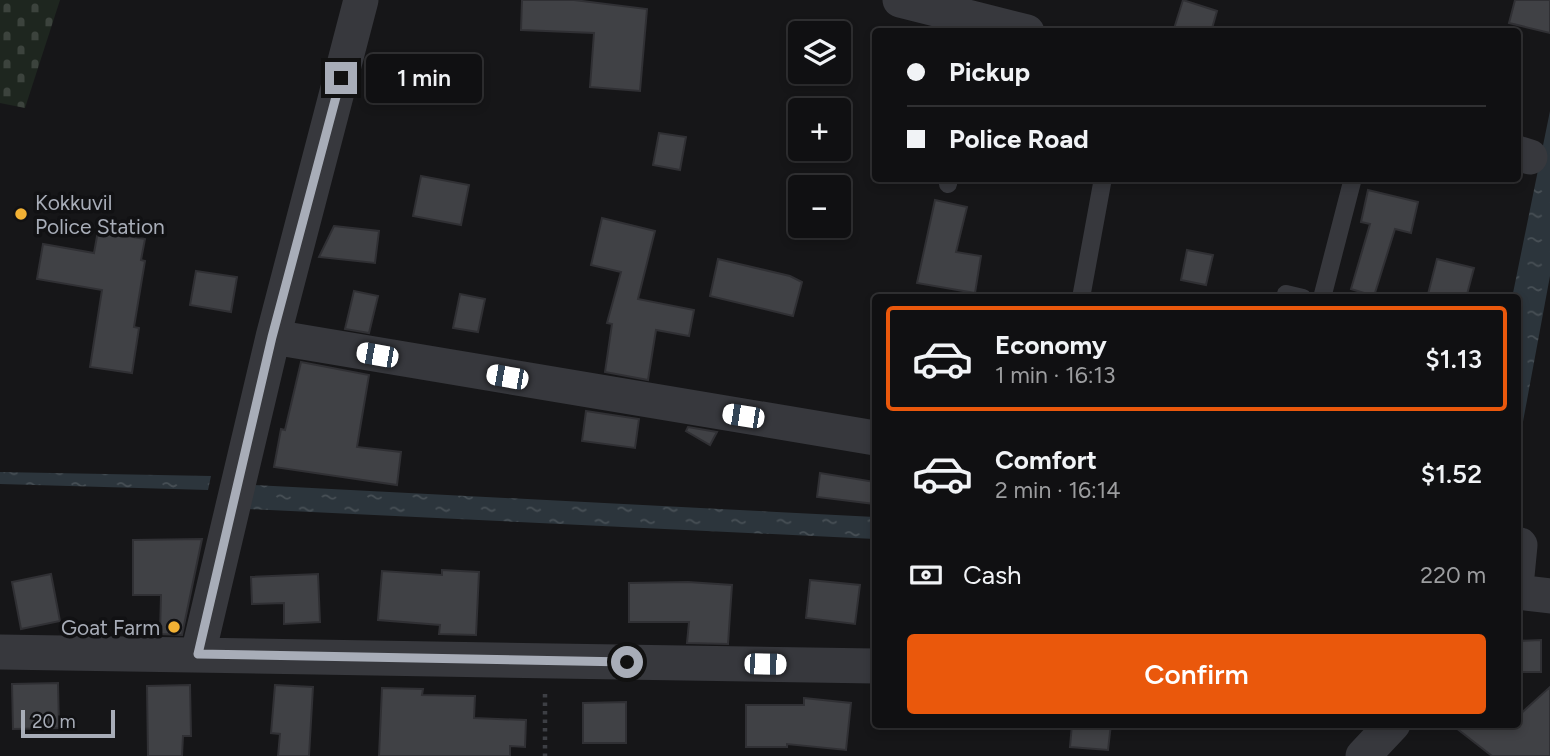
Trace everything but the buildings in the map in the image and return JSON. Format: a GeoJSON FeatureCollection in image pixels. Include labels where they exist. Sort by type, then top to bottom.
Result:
{"type":"FeatureCollection","features":[{"type":"Feature","properties":{"kind":"street"},"geometry":{"type":"LineString","coordinates":[[198,654],[272,337],[361,0]]}},
{"type":"Feature","properties":{"kind":"street"},"geometry":{"type":"LineString","coordinates":[[900,0],[989,27]]}},
{"type":"Feature","properties":{"kind":"street"},"geometry":{"type":"LineString","coordinates":[[272,337],[872,437]]}},
{"type":"Feature","properties":{"kind":"street"},"geometry":{"type":"LineString","coordinates":[[1521,592],[1550,596]]}},
{"type":"Feature","properties":{"kind":"street"},"geometry":{"type":"LineString","coordinates":[[0,652],[872,666]]}},
{"type":"Feature","properties":{"kind":"street"},"geometry":{"type":"LineString","coordinates":[[1363,756],[1389,728]]}},
{"type":"Feature","properties":{"kind":"lane"},"geometry":{"type":"LineString","coordinates":[[1082,294],[1102,182]]}},
{"type":"Feature","properties":{"kind":"lane"},"geometry":{"type":"LineString","coordinates":[[1323,294],[1352,182]]}},
{"type":"Feature","properties":{"kind":"path"},"geometry":{"type":"LineString","coordinates":[[545,661],[545,756]]}},
{"type":"Feature","properties":{"kind":"green space"},"geometry":{"type":"Polygon","coordinates":[[[0,0],[60,0],[25,108],[0,103],[0,0]]]}},
{"type":"Feature","properties":{"kind":"water"},"geometry":{"type":"Polygon","coordinates":[[[1550,111],[1550,276],[1521,432],[1521,294],[1513,294],[1550,111]]]}},
{"type":"Feature","properties":{"kind":"water"},"geometry":{"type":"Polygon","coordinates":[[[0,472],[211,476],[208,490],[0,484],[0,472]]]}},
{"type":"Feature","properties":{"kind":"water"},"geometry":{"type":"Polygon","coordinates":[[[254,485],[872,517],[872,539],[248,509],[254,485]]]}},
{"type":"Feature","properties":{"kind":"place","name":"Kokkuvil Police Station"},"geometry":{"type":"Point","coordinates":[21,214]}},
{"type":"Feature","properties":{"kind":"place","name":"Goat Farm"},"geometry":{"type":"Point","coordinates":[174,627]}},
{"type":"Feature","properties":{"kind":"route"},"geometry":{"type":"LineString","coordinates":[[341,78],[272,337],[198,654],[627,662]]}}]}
